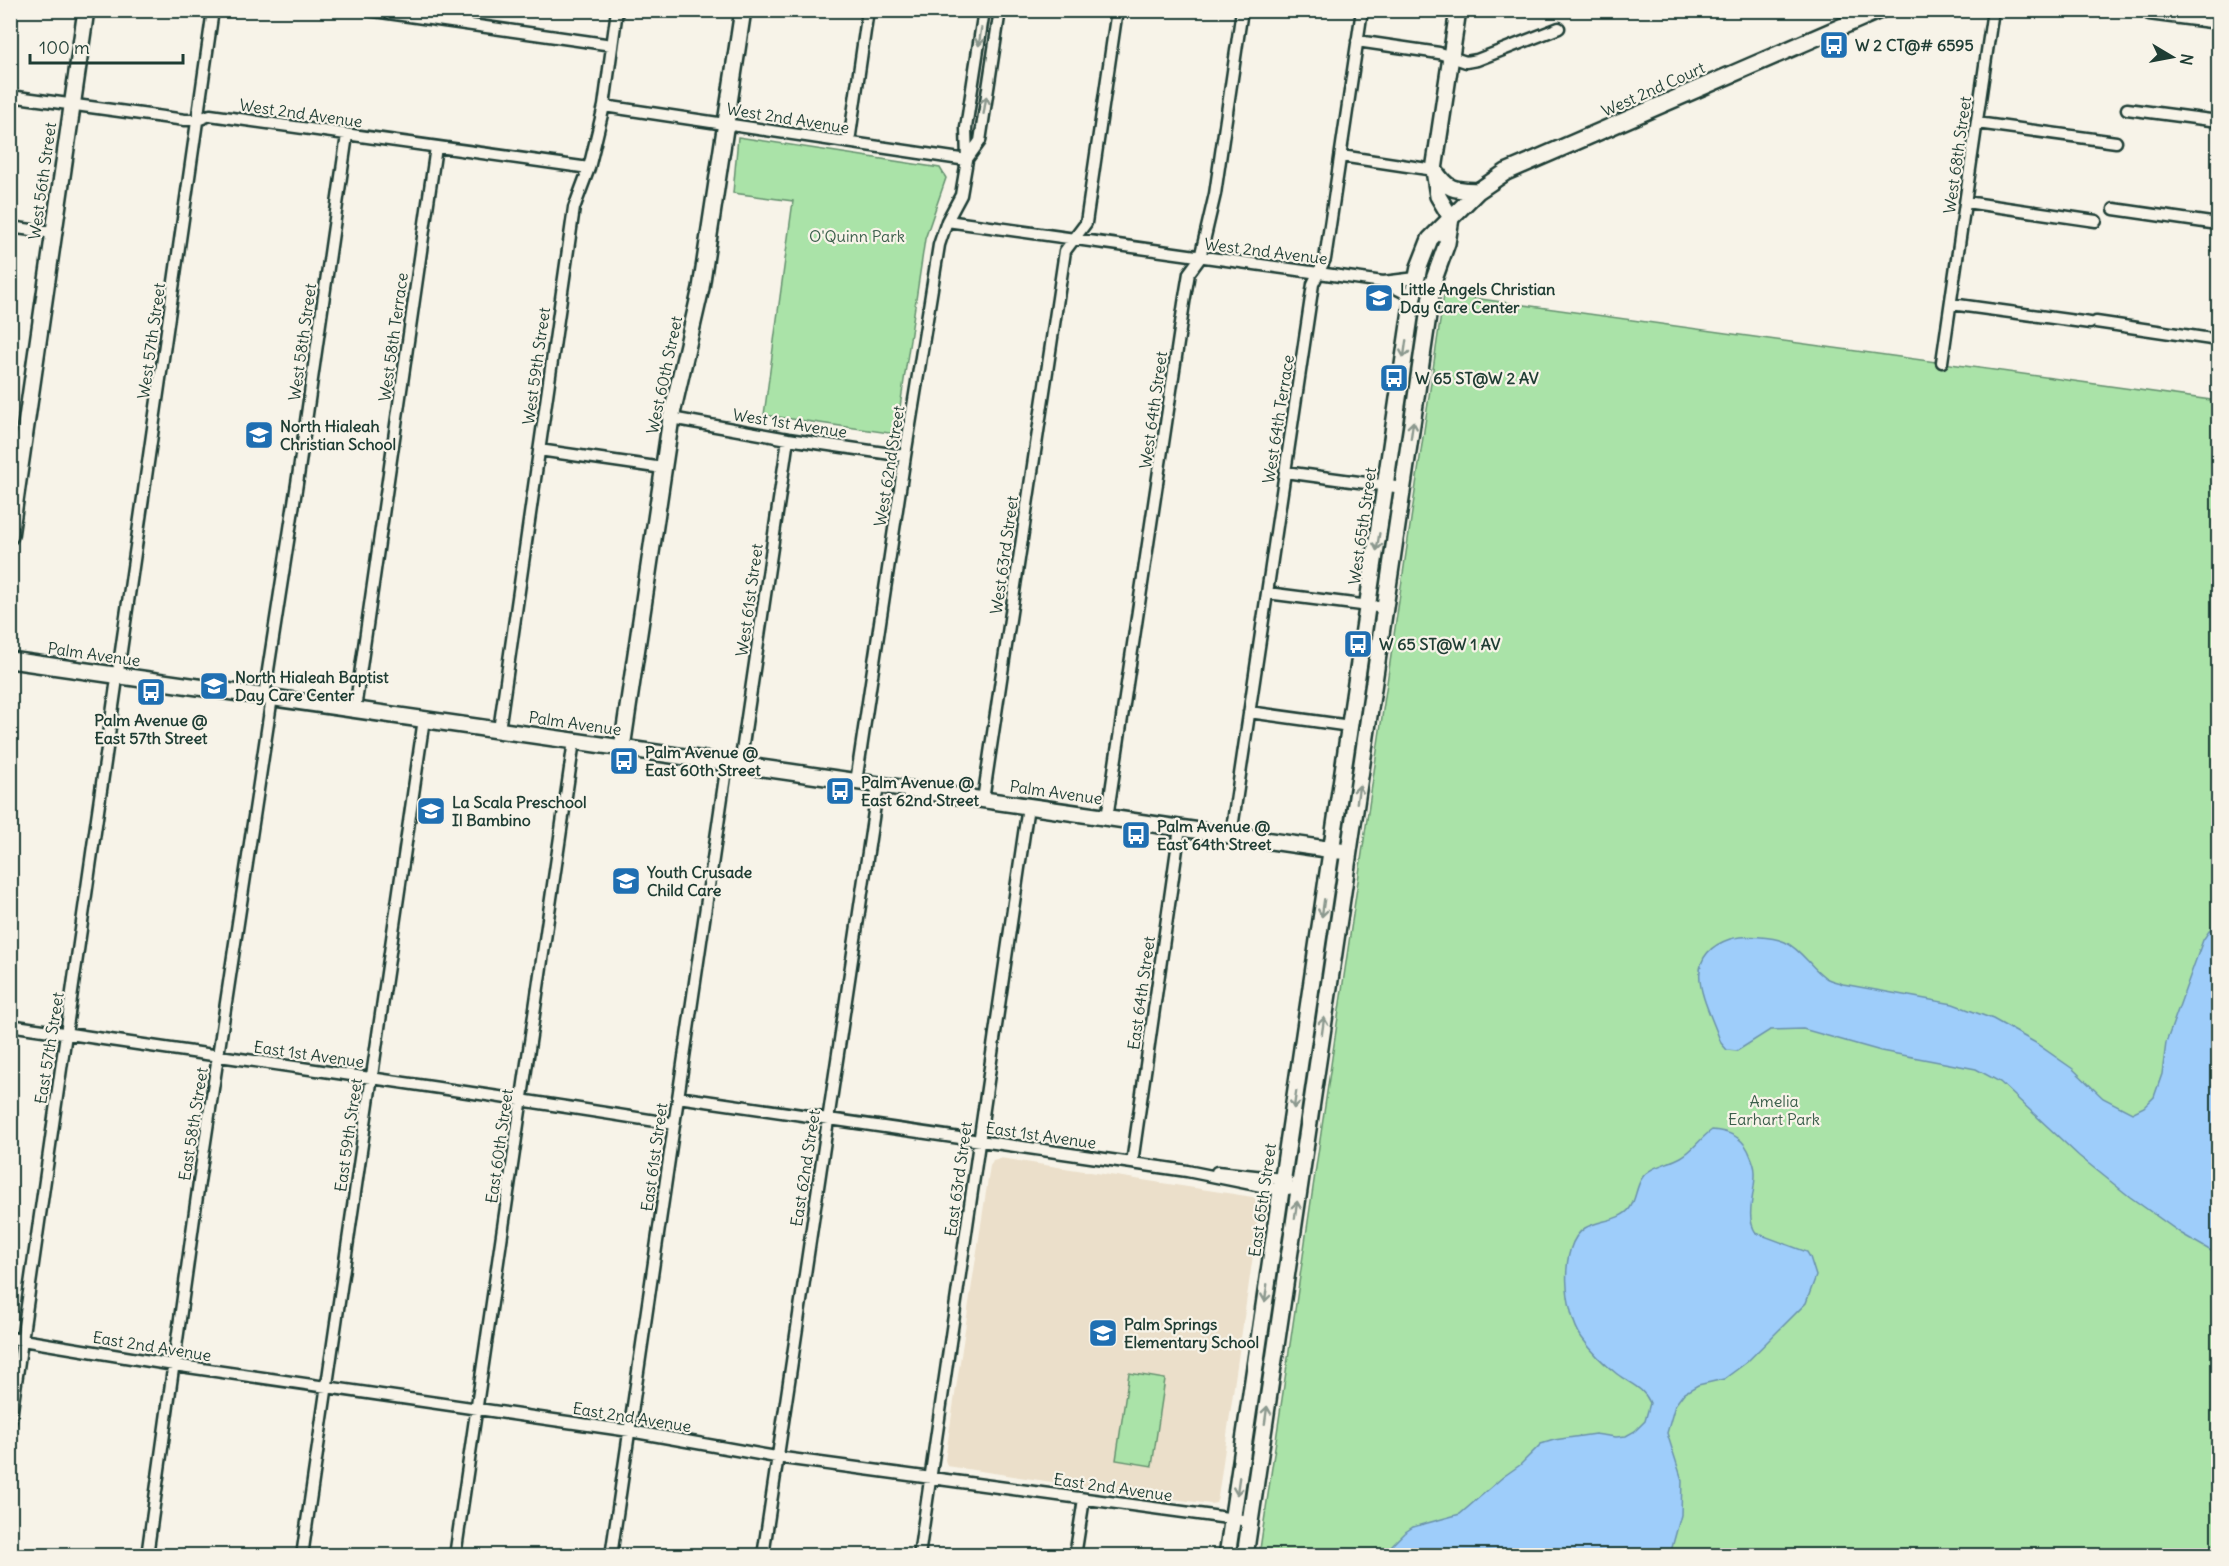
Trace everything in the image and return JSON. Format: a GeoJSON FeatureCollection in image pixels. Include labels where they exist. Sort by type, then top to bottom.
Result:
{"type":"FeatureCollection","features":[{"type":"Feature","properties":{"kind":"main road","name":"West 56th Street"},"geometry":{"type":"LineString","coordinates":[[10,536],[86,10]]}},
{"type":"Feature","properties":{"kind":"main road","name":"West 60th Street"},"geometry":{"type":"LineString","coordinates":[[622,748],[671,418],[701,288],[743,10]]}},
{"type":"Feature","properties":{"kind":"main road"},"geometry":{"type":"LineString","coordinates":[[1245,1556],[1434,282],[1447,243],[1450,218],[1438,196],[1434,170],[1458,10]]}},
{"type":"Feature","properties":{"kind":"main road","name":"West 2nd Court"},"geometry":{"type":"LineString","coordinates":[[1450,218],[1478,191],[1506,172],[1880,10]]}},
{"type":"Feature","properties":{"kind":"main road"},"geometry":{"type":"LineString","coordinates":[[1434,170],[1447,187],[1478,191]]}},
{"type":"Feature","properties":{"kind":"main road","name":"West 65th Street"},"geometry":{"type":"LineString","coordinates":[[1332,850],[1416,279],[1430,239],[1450,218]]}},
{"type":"Feature","properties":{"kind":"main road","name":"Palm Avenue"},"geometry":{"type":"LineString","coordinates":[[10,660],[1349,852]]}},
{"type":"Feature","properties":{"kind":"main road","name":"East 65th Street"},"geometry":{"type":"LineString","coordinates":[[1227,1556],[1332,850]]}},
{"type":"Feature","properties":{"kind":"street","name":"West 57th Street"},"geometry":{"type":"LineString","coordinates":[[118,675],[213,10]]}},
{"type":"Feature","properties":{"kind":"street"},"geometry":{"type":"LineString","coordinates":[[367,10],[612,45]]}},
{"type":"Feature","properties":{"kind":"street","name":"West 59th Street"},"geometry":{"type":"LineString","coordinates":[[499,730],[574,208],[589,168],[604,106],[617,10]]}},
{"type":"Feature","properties":{"kind":"street"},"geometry":{"type":"LineString","coordinates":[[849,142],[868,10]]}},
{"type":"Feature","properties":{"kind":"street","name":"West 62nd Street"},"geometry":{"type":"LineString","coordinates":[[856,782],[939,245],[947,221],[961,195],[967,160],[966,128],[984,10]]}},
{"type":"Feature","properties":{"kind":"street","name":"West 62nd Street"},"geometry":{"type":"LineString","coordinates":[[967,160],[980,141],[1000,10]]}},
{"type":"Feature","properties":{"kind":"street"},"geometry":{"type":"LineString","coordinates":[[1073,239],[1086,224],[1117,10]]}},
{"type":"Feature","properties":{"kind":"street","name":"West 64th Street"},"geometry":{"type":"LineString","coordinates":[[1107,818],[1189,273],[1200,258],[1215,194],[1242,10]]}},
{"type":"Feature","properties":{"kind":"street","name":"West 64th Terrace"},"geometry":{"type":"LineString","coordinates":[[1231,835],[1313,284],[1325,259],[1362,10]]}},
{"type":"Feature","properties":{"kind":"street","name":"West 68th Street"},"geometry":{"type":"LineString","coordinates":[[1942,362],[1993,10]]}},
{"type":"Feature","properties":{"kind":"street"},"geometry":{"type":"LineString","coordinates":[[2149,14],[2218,23]]}},
{"type":"Feature","properties":{"kind":"street"},"geometry":{"type":"LineString","coordinates":[[1357,41],[1439,53],[1466,62],[1477,60],[1559,28]]}},
{"type":"Feature","properties":{"kind":"street","name":"West 2nd Avenue"},"geometry":{"type":"LineString","coordinates":[[10,96],[185,120],[198,120],[210,115],[589,168]]}},
{"type":"Feature","properties":{"kind":"street","name":"West 2nd Avenue"},"geometry":{"type":"LineString","coordinates":[[604,106],[967,160]]}},
{"type":"Feature","properties":{"kind":"street"},"geometry":{"type":"LineString","coordinates":[[2127,110],[2218,121]]}},
{"type":"Feature","properties":{"kind":"street"},"geometry":{"type":"LineString","coordinates":[[1977,123],[2116,142]]}},
{"type":"Feature","properties":{"kind":"street","name":"West 58th Street"},"geometry":{"type":"LineString","coordinates":[[268,697],[347,135]]}},
{"type":"Feature","properties":{"kind":"street","name":"West 58th Terrace"},"geometry":{"type":"LineString","coordinates":[[355,709],[436,147]]}},
{"type":"Feature","properties":{"kind":"street"},"geometry":{"type":"LineString","coordinates":[[1341,156],[1434,170]]}},
{"type":"Feature","properties":{"kind":"street"},"geometry":{"type":"LineString","coordinates":[[1965,202],[2096,221]]}},
{"type":"Feature","properties":{"kind":"street"},"geometry":{"type":"LineString","coordinates":[[2114,209],[2218,224]]}},
{"type":"Feature","properties":{"kind":"street","name":"West 2nd Avenue"},"geometry":{"type":"LineString","coordinates":[[947,221],[1383,282],[1416,279]]}},
{"type":"Feature","properties":{"kind":"street"},"geometry":{"type":"LineString","coordinates":[[10,227],[53,233]]}},
{"type":"Feature","properties":{"kind":"street","name":"West 63rd Street"},"geometry":{"type":"LineString","coordinates":[[983,800],[1065,251],[1073,239]]}},
{"type":"Feature","properties":{"kind":"street","name":"West 2nd Avenue"},"geometry":{"type":"LineString","coordinates":[[1383,282],[1413,297]]}},
{"type":"Feature","properties":{"kind":"street"},"geometry":{"type":"LineString","coordinates":[[1951,304],[2218,340]]}},
{"type":"Feature","properties":{"kind":"street","name":"West 1st Avenue"},"geometry":{"type":"LineString","coordinates":[[671,418],[788,439],[905,456]]}},
{"type":"Feature","properties":{"kind":"street","name":"West 61st Street"},"geometry":{"type":"LineString","coordinates":[[734,764],[788,439]]}},
{"type":"Feature","properties":{"kind":"street"},"geometry":{"type":"LineString","coordinates":[[538,450],[663,468]]}},
{"type":"Feature","properties":{"kind":"street"},"geometry":{"type":"LineString","coordinates":[[1285,472],[1403,488]]}},
{"type":"Feature","properties":{"kind":"street"},"geometry":{"type":"LineString","coordinates":[[1267,592],[1385,608]]}},
{"type":"Feature","properties":{"kind":"street","name":"East 57th Street"},"geometry":{"type":"LineString","coordinates":[[10,1425],[118,675]]}},
{"type":"Feature","properties":{"kind":"street","name":"East 58th Street"},"geometry":{"type":"LineString","coordinates":[[147,1556],[268,697]]}},
{"type":"Feature","properties":{"kind":"street"},"geometry":{"type":"LineString","coordinates":[[1249,712],[1350,726]]}},
{"type":"Feature","properties":{"kind":"street","name":"East 59th Street"},"geometry":{"type":"LineString","coordinates":[[302,1556],[424,719]]}},
{"type":"Feature","properties":{"kind":"street","name":"East 60th Street"},"geometry":{"type":"LineString","coordinates":[[455,1556],[574,741]]}},
{"type":"Feature","properties":{"kind":"street","name":"East 61st Street"},"geometry":{"type":"LineString","coordinates":[[611,1556],[678,1097],[734,764]]}},
{"type":"Feature","properties":{"kind":"street","name":"East 62nd Street"},"geometry":{"type":"LineString","coordinates":[[762,1556],[878,784]]}},
{"type":"Feature","properties":{"kind":"street","name":"East 63rd Street"},"geometry":{"type":"LineString","coordinates":[[919,1556],[1028,806]]}},
{"type":"Feature","properties":{"kind":"street","name":"East 64th Street"},"geometry":{"type":"LineString","coordinates":[[1132,1163],[1180,828]]}},
{"type":"Feature","properties":{"kind":"street","name":"East 1st Avenue"},"geometry":{"type":"LineString","coordinates":[[10,1025],[218,1057],[520,1099],[674,1124]]}},
{"type":"Feature","properties":{"kind":"street","name":"East 1st Avenue"},"geometry":{"type":"LineString","coordinates":[[678,1097],[1187,1171],[1216,1172],[1299,1187]]}},
{"type":"Feature","properties":{"kind":"street","name":"East 2nd Avenue"},"geometry":{"type":"LineString","coordinates":[[10,1338],[174,1365],[630,1431],[776,1457],[1250,1521]]}},
{"type":"Feature","properties":{"kind":"street"},"geometry":{"type":"LineString","coordinates":[[1075,1556],[1084,1499]]}},
{"type":"Feature","properties":{"kind":"shaded area","name":"Palm Springs Elementary School"},"geometry":{"type":"Polygon","coordinates":[[[1000,1158],[1253,1197],[1258,1201],[1260,1207],[1216,1503],[1112,1491],[947,1466],[945,1460],[990,1166],[993,1160],[1000,1158]]]}},
{"type":"Feature","properties":{"kind":"green space","name":"O'Quinn Park"},"geometry":{"type":"Polygon","coordinates":[[[738,137],[940,168],[946,178],[925,239],[896,434],[764,415],[793,201],[733,193],[738,137]]]}},
{"type":"Feature","properties":{"kind":"green space","name":"Amelia Earhart Park"},"geometry":{"type":"Polygon","coordinates":[[[1444,294],[2218,401],[2218,1555],[1259,1556],[1444,294]]]}},
{"type":"Feature","properties":{"kind":"green space"},"geometry":{"type":"Polygon","coordinates":[[[1129,1373],[1165,1379],[1152,1466],[1116,1460],[1129,1373]]]}},
{"type":"Feature","properties":{"kind":"water"},"geometry":{"type":"Polygon","coordinates":[[[2218,918],[2218,1255],[2182,1234],[2130,1197],[2079,1156],[2000,1082],[1976,1069],[1881,1051],[1803,1029],[1770,1030],[1737,1051],[1727,1050],[1721,1043],[1700,984],[1700,970],[1704,957],[1714,947],[1730,939],[1743,937],[1765,937],[1779,940],[1791,945],[1830,980],[1953,1004],[1993,1019],[2034,1042],[2073,1069],[2103,1098],[2132,1113],[2144,1107],[2154,1097],[2162,1074],[2166,1043],[2203,940],[2218,918]]]}},
{"type":"Feature","properties":{"kind":"water"},"geometry":{"type":"Polygon","coordinates":[[[1712,1130],[1728,1133],[1737,1138],[1745,1145],[1752,1158],[1755,1180],[1751,1219],[1756,1233],[1807,1252],[1816,1276],[1806,1303],[1747,1362],[1724,1379],[1698,1385],[1684,1393],[1675,1405],[1667,1433],[1682,1480],[1681,1515],[1670,1555],[1382,1555],[1413,1527],[1460,1514],[1520,1465],[1541,1444],[1595,1434],[1626,1436],[1645,1421],[1650,1403],[1647,1398],[1640,1389],[1598,1358],[1576,1327],[1568,1297],[1567,1264],[1570,1249],[1576,1237],[1585,1228],[1615,1218],[1630,1208],[1645,1174],[1686,1154],[1712,1130]]]}},
{"type":"Feature","properties":{"kind":"place","name":"W 2 CT@# 6595"},"geometry":{"type":"Point","coordinates":[1834,45]}},
{"type":"Feature","properties":{"kind":"place","name":"Little Angels Christian Day Care Center"},"geometry":{"type":"Point","coordinates":[1379,298]}},
{"type":"Feature","properties":{"kind":"place","name":"W 65 ST@W 2 AV"},"geometry":{"type":"Point","coordinates":[1394,378]}},
{"type":"Feature","properties":{"kind":"place","name":"North Hialeah Christian School"},"geometry":{"type":"Point","coordinates":[259,435]}},
{"type":"Feature","properties":{"kind":"place","name":"W 65 ST@W 1 AV"},"geometry":{"type":"Point","coordinates":[1358,644]}},
{"type":"Feature","properties":{"kind":"place","name":"North Hialeah Baptist Day Care Center"},"geometry":{"type":"Point","coordinates":[214,686]}},
{"type":"Feature","properties":{"kind":"place","name":"Palm Avenue @ East 57th Street"},"geometry":{"type":"Point","coordinates":[151,692]}},
{"type":"Feature","properties":{"kind":"place","name":"Palm Avenue @ East 60th Street"},"geometry":{"type":"Point","coordinates":[624,761]}},
{"type":"Feature","properties":{"kind":"place","name":"Palm Avenue @ East 62nd Street"},"geometry":{"type":"Point","coordinates":[840,791]}},
{"type":"Feature","properties":{"kind":"place","name":"La Scala Preschool Il Bambino"},"geometry":{"type":"Point","coordinates":[431,811]}},
{"type":"Feature","properties":{"kind":"place","name":"Palm Avenue @ East 64th Street"},"geometry":{"type":"Point","coordinates":[1136,835]}},
{"type":"Feature","properties":{"kind":"place","name":"Youth Crusade Child Care"},"geometry":{"type":"Point","coordinates":[626,881]}},
{"type":"Feature","properties":{"kind":"place","name":"Palm Springs Elementary School"},"geometry":{"type":"Point","coordinates":[1103,1333]}}]}
